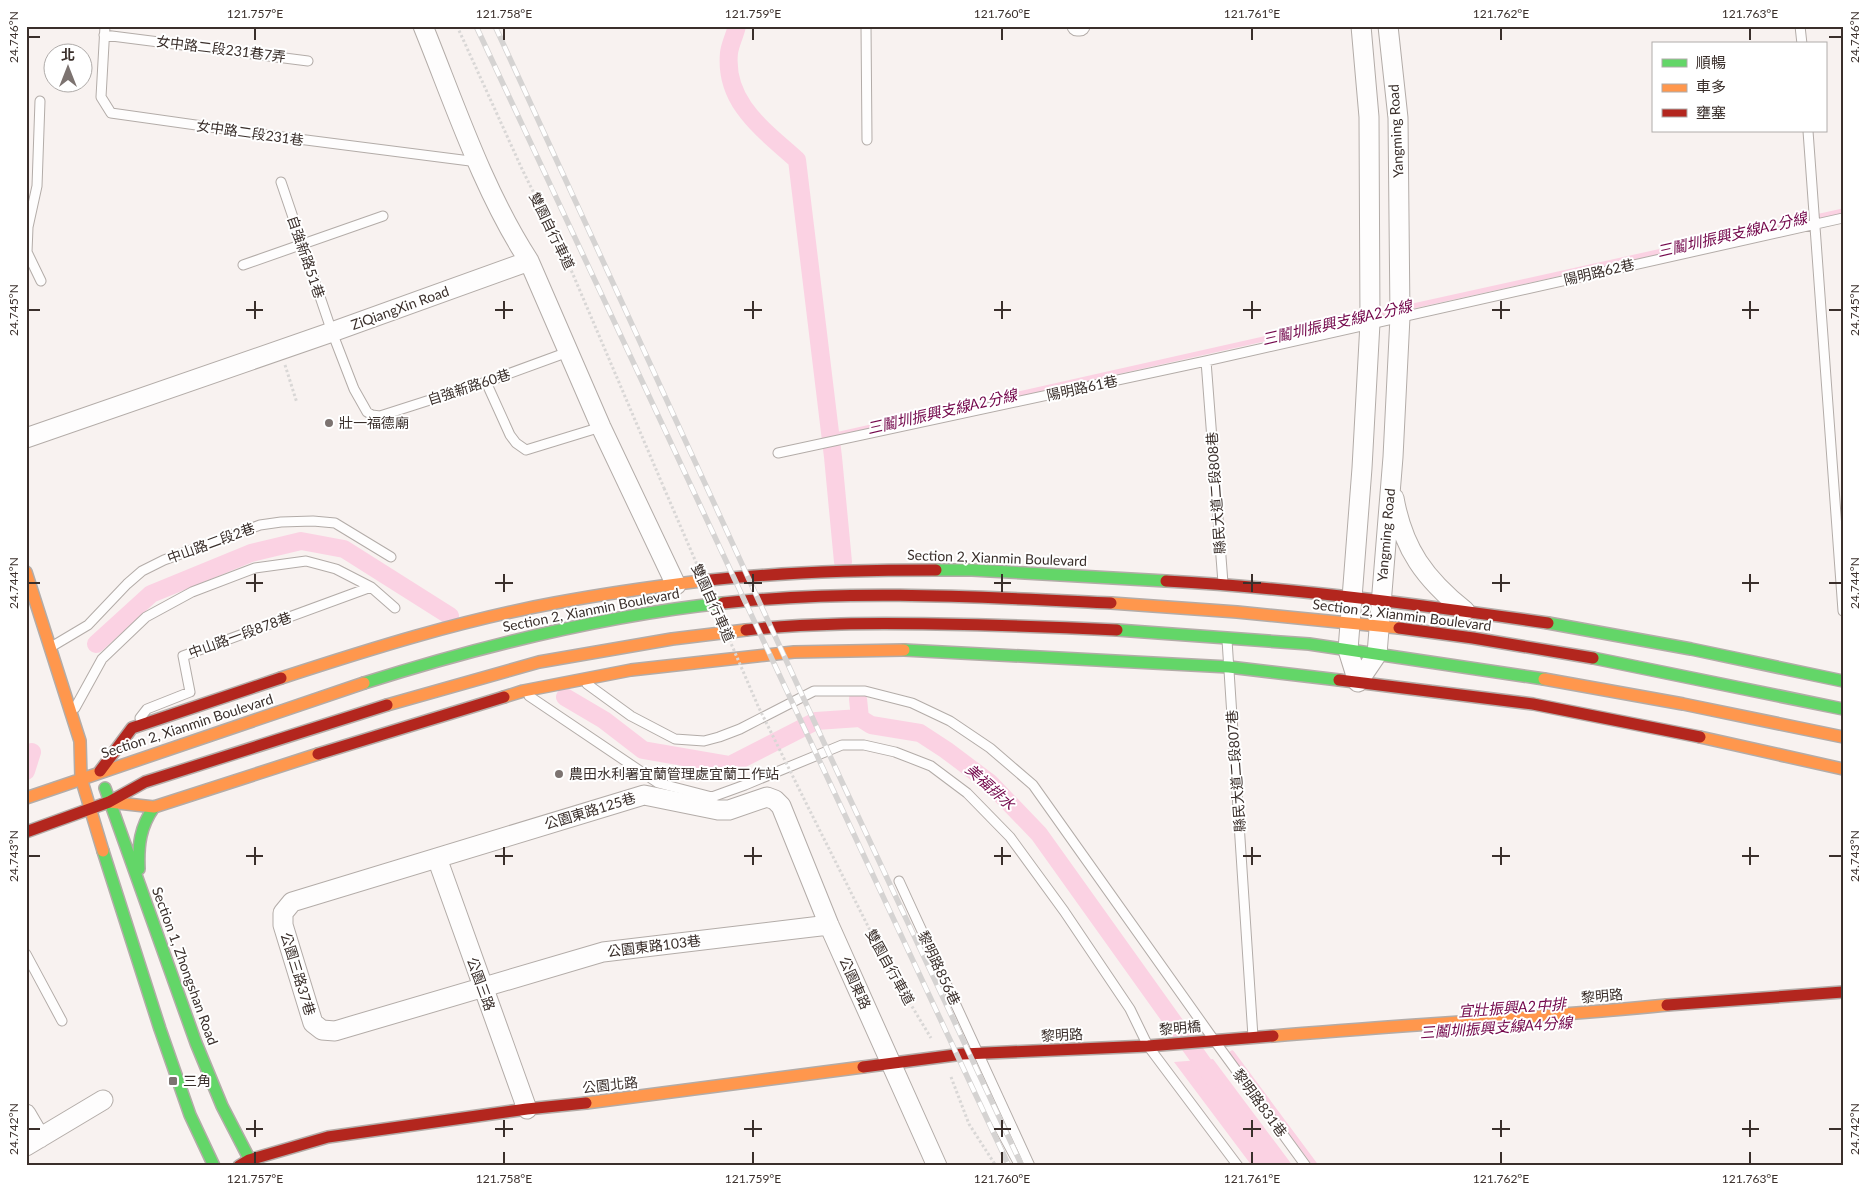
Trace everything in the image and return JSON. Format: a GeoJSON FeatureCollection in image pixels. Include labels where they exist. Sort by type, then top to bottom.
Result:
{"type":"FeatureCollection","features":[{"type":"Feature","properties":{"kind":"street"},"geometry":{"type":"LineString","coordinates":[[423,26],[478,162],[516,242],[528,262],[601,427],[676,585]]}},
{"type":"Feature","properties":{"kind":"street","name":"Yangming Road"},"geometry":{"type":"LineString","coordinates":[[1361,26],[1385,320],[1393,457],[1377,654]]}},
{"type":"Feature","properties":{"kind":"street","name":"Yangming Road"},"geometry":{"type":"LineString","coordinates":[[1358,682],[1348,650],[1362,468],[1385,320],[1398,118],[1388,26]]}},
{"type":"Feature","properties":{"kind":"street","name":"ZiQiangXin Road"},"geometry":{"type":"LineString","coordinates":[[26,438],[528,262]]}},
{"type":"Feature","properties":{"kind":"street"},"geometry":{"type":"LineString","coordinates":[[1393,457],[1393,494],[1397,516],[1408,545],[1423,571],[1443,593],[1465,611]]}},
{"type":"Feature","properties":{"kind":"street","name":"Section 2, Xianmin Boulevard"},"geometry":{"type":"LineString","coordinates":[[95,764],[132,728],[297,673],[447,628],[564,601],[676,585],[738,577],[862,570],[972,570],[1224,597],[1350,622],[1530,646],[1689,676],[1843,709]]}},
{"type":"Feature","properties":{"kind":"street"},"geometry":{"type":"LineString","coordinates":[[26,572],[80,741],[81,778],[90,809],[160,1029],[190,1114],[214,1166]]}},
{"type":"Feature","properties":{"kind":"street","name":"Section 2, Xianmin Boulevard"},"geometry":{"type":"LineString","coordinates":[[95,764],[501,642],[585,624],[689,607],[841,595],[1352,598],[1571,626],[1843,680]]}},
{"type":"Feature","properties":{"kind":"street"},"geometry":{"type":"LineString","coordinates":[[26,847],[29,830],[110,802],[145,782],[411,697],[539,662],[672,639],[772,627],[878,623],[1226,631],[1534,677],[1683,704],[1843,738]]}},
{"type":"Feature","properties":{"kind":"street"},"geometry":{"type":"LineString","coordinates":[[110,802],[154,807],[523,691],[632,670],[794,652],[932,651],[1229,667],[1533,704],[1680,732],[1843,768]]}},
{"type":"Feature","properties":{"kind":"street"},"geometry":{"type":"LineString","coordinates":[[1358,682],[1377,654]]}},
{"type":"Feature","properties":{"kind":"street"},"geometry":{"type":"LineString","coordinates":[[470,707],[512,670]]}},
{"type":"Feature","properties":{"kind":"street"},"geometry":{"type":"LineString","coordinates":[[297,673],[325,675]]}},
{"type":"Feature","properties":{"kind":"street"},"geometry":{"type":"LineString","coordinates":[[343,676],[380,679]]}},
{"type":"Feature","properties":{"kind":"street","name":"Section 1, Zhongshan Road"},"geometry":{"type":"LineString","coordinates":[[80,741],[95,764],[196,1043],[247,1164]]}},
{"type":"Feature","properties":{"kind":"street"},"geometry":{"type":"LineString","coordinates":[[26,798],[81,778],[95,764]]}},
{"type":"Feature","properties":{"kind":"street","name":"公園東路125巷"},"geometry":{"type":"LineString","coordinates":[[436,858],[644,795],[718,810],[730,810],[767,797],[775,800]]}},
{"type":"Feature","properties":{"kind":"street","name":"公園東路"},"geometry":{"type":"LineString","coordinates":[[775,800],[781,806],[829,924],[937,1166]]}},
{"type":"Feature","properties":{"kind":"street"},"geometry":{"type":"LineString","coordinates":[[140,884],[139,836],[147,816],[154,807]]}},
{"type":"Feature","properties":{"kind":"street","name":"公園三路"},"geometry":{"type":"LineString","coordinates":[[436,858],[526,1109]]}},
{"type":"Feature","properties":{"kind":"street","name":"公園三路37巷"},"geometry":{"type":"LineString","coordinates":[[436,858],[292,902],[283,912],[283,925],[313,1023],[322,1030],[335,1031],[482,987]]}},
{"type":"Feature","properties":{"kind":"street","name":"公園東路103巷"},"geometry":{"type":"LineString","coordinates":[[482,987],[603,952],[829,924]]}},
{"type":"Feature","properties":{"kind":"street","name":"黎明路"},"geometry":{"type":"LineString","coordinates":[[1214,1040],[1843,992]]}},
{"type":"Feature","properties":{"kind":"street","name":"黎明橋"},"geometry":{"type":"LineString","coordinates":[[1148,1046],[1214,1040]]}},
{"type":"Feature","properties":{"kind":"street","name":"黎明路"},"geometry":{"type":"LineString","coordinates":[[978,1054],[1148,1046]]}},
{"type":"Feature","properties":{"kind":"street","name":"公園北路"},"geometry":{"type":"LineString","coordinates":[[247,1164],[328,1138],[526,1109],[625,1099],[963,1054],[978,1054]]}},
{"type":"Feature","properties":{"kind":"street"},"geometry":{"type":"LineString","coordinates":[[26,1114],[33,1142],[103,1100]]}},
{"type":"Feature","properties":{"kind":"lane"},"geometry":{"type":"LineString","coordinates":[[866,26],[867,140]]}},
{"type":"Feature","properties":{"kind":"lane"},"geometry":{"type":"LineString","coordinates":[[1800,26],[1802,42]]}},
{"type":"Feature","properties":{"kind":"lane","name":"女中路二段231巷"},"geometry":{"type":"LineString","coordinates":[[104,30],[101,97],[111,113],[478,162]]}},
{"type":"Feature","properties":{"kind":"lane","name":"女中路二段231巷7弄"},"geometry":{"type":"LineString","coordinates":[[104,30],[308,60]]}},
{"type":"Feature","properties":{"kind":"lane"},"geometry":{"type":"LineString","coordinates":[[40,102],[37,186],[27,227],[27,252],[41,281]]}},
{"type":"Feature","properties":{"kind":"lane"},"geometry":{"type":"LineString","coordinates":[[1808,132],[1843,611]]}},
{"type":"Feature","properties":{"kind":"lane","name":"自強新路51巷"},"geometry":{"type":"LineString","coordinates":[[281,182],[332,332]]}},
{"type":"Feature","properties":{"kind":"lane"},"geometry":{"type":"LineString","coordinates":[[243,265],[383,216]]}},
{"type":"Feature","properties":{"kind":"lane","name":"陽明路62巷"},"geometry":{"type":"LineString","coordinates":[[1385,320],[1843,218]]}},
{"type":"Feature","properties":{"kind":"lane","name":"陽明路61巷"},"geometry":{"type":"LineString","coordinates":[[778,453],[1206,361],[1385,320]]}},
{"type":"Feature","properties":{"kind":"lane","name":"自強新路60巷"},"geometry":{"type":"LineString","coordinates":[[332,332],[354,389],[367,412],[380,416],[486,382],[568,352]]}},
{"type":"Feature","properties":{"kind":"lane","name":"縣民大道二段808巷"},"geometry":{"type":"LineString","coordinates":[[1206,361],[1226,631]]}},
{"type":"Feature","properties":{"kind":"lane"},"geometry":{"type":"LineString","coordinates":[[486,382],[510,435],[516,443],[526,450],[601,427]]}},
{"type":"Feature","properties":{"kind":"lane","name":"中山路二段2巷"},"geometry":{"type":"LineString","coordinates":[[51,647],[88,625],[142,571],[164,560],[260,525],[313,521],[335,523],[391,557]]}},
{"type":"Feature","properties":{"kind":"lane"},"geometry":{"type":"LineString","coordinates":[[72,715],[102,659],[146,617],[192,592],[255,568],[306,561],[336,569],[371,587],[395,608]]}},
{"type":"Feature","properties":{"kind":"lane","name":"中山路一段878巷"},"geometry":{"type":"LineString","coordinates":[[132,728],[147,709],[190,692],[182,656],[371,587]]}},
{"type":"Feature","properties":{"kind":"lane","name":"縣民大道二段807巷"},"geometry":{"type":"LineString","coordinates":[[1226,631],[1253,1037]]}},
{"type":"Feature","properties":{"kind":"lane","name":"黎明路831巷"},"geometry":{"type":"LineString","coordinates":[[582,679],[631,716],[675,740],[704,741],[718,737],[740,729],[814,691],[865,691],[912,703],[950,721],[990,748],[1033,785],[1306,1166]]}},
{"type":"Feature","properties":{"kind":"lane"},"geometry":{"type":"LineString","coordinates":[[523,691],[658,783],[712,797],[842,746],[864,745],[895,752],[931,766],[967,793],[1010,837],[1064,911],[1130,1009],[1148,1046],[1238,1166]]}},
{"type":"Feature","properties":{"kind":"lane","name":"黎明路856巷"},"geometry":{"type":"LineString","coordinates":[[900,881],[1030,1166]]}},
{"type":"Feature","properties":{"kind":"lane"},"geometry":{"type":"LineString","coordinates":[[26,954],[62,1021]]}},
{"type":"Feature","properties":{"kind":"lane"},"geometry":{"type":"LineString","coordinates":[[963,1054],[986,1103],[1020,1166]]}},
{"type":"Feature","properties":{"kind":"path","name":"雙園自行車道"},"geometry":{"type":"LineString","coordinates":[[457,26],[522,169],[566,258],[758,706],[890,970],[943,1057],[969,1124],[996,1166]]}},
{"type":"Feature","properties":{"kind":"path"},"geometry":{"type":"LineString","coordinates":[[280,350],[297,403]]}},
{"type":"Feature","properties":{"kind":"shaded area"},"geometry":{"type":"Polygon","coordinates":[[[1213,1059],[1293,1166],[1252,1166],[1174,1062],[1213,1059]]]}},
{"type":"Feature","properties":{"kind":"waterway"},"geometry":{"type":"LineString","coordinates":[[737,26],[729,53],[729,71],[733,87],[749,114],[797,160],[833,457],[843,562]]}},
{"type":"Feature","properties":{"kind":"waterway","name":"三鬮圳振興支線A2分線"},"geometry":{"type":"LineString","coordinates":[[1404,308],[1843,211]]}},
{"type":"Feature","properties":{"kind":"waterway","name":"三鬮圳振興支線A2分線"},"geometry":{"type":"LineString","coordinates":[[1375,315],[1396,310]]}},
{"type":"Feature","properties":{"kind":"waterway","name":"三鬮圳振興支線A2分線"},"geometry":{"type":"LineString","coordinates":[[831,436],[1366,316]]}},
{"type":"Feature","properties":{"kind":"waterway"},"geometry":{"type":"LineString","coordinates":[[96,644],[151,594],[251,553],[301,541],[344,549],[450,616]]}},
{"type":"Feature","properties":{"kind":"waterway","name":"美福排水"},"geometry":{"type":"LineString","coordinates":[[565,697],[604,720],[643,750],[730,765],[816,721],[860,718],[871,725],[920,733],[990,783],[1039,834],[1214,1079]]}},
{"type":"Feature","properties":{"kind":"waterway"},"geometry":{"type":"LineString","coordinates":[[858,699],[860,718]]}},
{"type":"Feature","properties":{"kind":"waterway"},"geometry":{"type":"LineString","coordinates":[[26,756],[32,752]]}},
{"type":"Feature","properties":{"kind":"waterway"},"geometry":{"type":"LineString","coordinates":[[26,771],[32,752]]}},
{"type":"Feature","properties":{"kind":"waterway"},"geometry":{"type":"LineString","coordinates":[[1232,1053],[1316,1166]]}},
{"type":"Feature","properties":{"kind":"railway"},"geometry":{"type":"LineString","coordinates":[[476,26],[1009,1166]]}},
{"type":"Feature","properties":{"kind":"railway"},"geometry":{"type":"LineString","coordinates":[[495,26],[842,782],[1022,1166]]}},
{"type":"Feature","properties":{"kind":"traffic: fast"},"geometry":{"type":"LineString","coordinates":[[936,570],[972,570],[1166,581]]}},
{"type":"Feature","properties":{"kind":"traffic: fast"},"geometry":{"type":"LineString","coordinates":[[364,683],[408,669],[541,634],[631,616],[723,603]]}},
{"type":"Feature","properties":{"kind":"traffic: fast"},"geometry":{"type":"LineString","coordinates":[[1548,623],[1691,649],[1843,681]]}},
{"type":"Feature","properties":{"kind":"traffic: fast"},"geometry":{"type":"LineString","coordinates":[[1117,630],[1309,644],[1544,679]]}},
{"type":"Feature","properties":{"kind":"traffic: fast"},"geometry":{"type":"LineString","coordinates":[[904,650],[1229,667],[1339,680]]}},
{"type":"Feature","properties":{"kind":"traffic: fast"},"geometry":{"type":"LineString","coordinates":[[1593,658],[1843,709]]}},
{"type":"Feature","properties":{"kind":"traffic: fast"},"geometry":{"type":"LineString","coordinates":[[105,788],[196,1043],[222,1106],[253,1166]]}},
{"type":"Feature","properties":{"kind":"traffic: fast"},"geometry":{"type":"LineString","coordinates":[[139,869],[141,836],[149,814],[154,807]]}},
{"type":"Feature","properties":{"kind":"traffic: fast"},"geometry":{"type":"LineString","coordinates":[[103,851],[160,1029],[190,1115],[214,1166]]}},
{"type":"Feature","properties":{"kind":"traffic: slow"},"geometry":{"type":"LineString","coordinates":[[26,572],[80,741],[81,778],[103,851]]}},
{"type":"Feature","properties":{"kind":"traffic: slow"},"geometry":{"type":"LineString","coordinates":[[281,678],[382,646],[485,618],[555,603],[701,581]]}},
{"type":"Feature","properties":{"kind":"traffic: slow"},"geometry":{"type":"LineString","coordinates":[[1111,603],[1237,612],[1399,628]]}},
{"type":"Feature","properties":{"kind":"traffic: slow"},"geometry":{"type":"LineString","coordinates":[[387,705],[539,662],[672,639],[746,630]]}},
{"type":"Feature","properties":{"kind":"traffic: slow"},"geometry":{"type":"LineString","coordinates":[[504,697],[523,691],[631,670],[794,652],[904,650]]}},
{"type":"Feature","properties":{"kind":"traffic: slow"},"geometry":{"type":"LineString","coordinates":[[1544,679],[1683,704],[1843,737]]}},
{"type":"Feature","properties":{"kind":"traffic: slow"},"geometry":{"type":"LineString","coordinates":[[26,798],[364,683]]}},
{"type":"Feature","properties":{"kind":"traffic: slow"},"geometry":{"type":"LineString","coordinates":[[1700,737],[1843,769]]}},
{"type":"Feature","properties":{"kind":"traffic: slow"},"geometry":{"type":"LineString","coordinates":[[109,802],[154,807],[318,754]]}},
{"type":"Feature","properties":{"kind":"traffic: slow"},"geometry":{"type":"LineString","coordinates":[[1273,1036],[1667,1005]]}},
{"type":"Feature","properties":{"kind":"traffic: slow"},"geometry":{"type":"LineString","coordinates":[[586,1103],[863,1067]]}},
{"type":"Feature","properties":{"kind":"traffic: jam"},"geometry":{"type":"LineString","coordinates":[[701,581],[818,572],[936,570]]}},
{"type":"Feature","properties":{"kind":"traffic: jam"},"geometry":{"type":"LineString","coordinates":[[1166,581],[1358,598],[1548,623]]}},
{"type":"Feature","properties":{"kind":"traffic: jam"},"geometry":{"type":"LineString","coordinates":[[723,603],[820,596],[868,595],[1111,603]]}},
{"type":"Feature","properties":{"kind":"traffic: jam"},"geometry":{"type":"LineString","coordinates":[[746,630],[817,625],[889,624],[1117,630]]}},
{"type":"Feature","properties":{"kind":"traffic: jam"},"geometry":{"type":"LineString","coordinates":[[1399,628],[1593,658]]}},
{"type":"Feature","properties":{"kind":"traffic: jam"},"geometry":{"type":"LineString","coordinates":[[100,771],[132,728],[281,678]]}},
{"type":"Feature","properties":{"kind":"traffic: jam"},"geometry":{"type":"LineString","coordinates":[[1339,680],[1533,704],[1700,737]]}},
{"type":"Feature","properties":{"kind":"traffic: jam"},"geometry":{"type":"LineString","coordinates":[[318,754],[504,697]]}},
{"type":"Feature","properties":{"kind":"traffic: jam"},"geometry":{"type":"LineString","coordinates":[[26,832],[109,802],[145,782],[387,705]]}},
{"type":"Feature","properties":{"kind":"traffic: jam"},"geometry":{"type":"LineString","coordinates":[[1667,1005],[1843,992]]}},
{"type":"Feature","properties":{"kind":"traffic: jam"},"geometry":{"type":"LineString","coordinates":[[863,1067],[963,1054],[1148,1046],[1273,1036]]}},
{"type":"Feature","properties":{"kind":"traffic: jam"},"geometry":{"type":"LineString","coordinates":[[239,1166],[249,1160],[328,1137],[527,1109],[586,1103]]}},
{"type":"Feature","properties":{"kind":"place","name":"壯一福德廟"},"geometry":{"type":"Point","coordinates":[329,423]}},
{"type":"Feature","properties":{"kind":"place","name":"農田水利署宜蘭管理處宜蘭工作站"},"geometry":{"type":"Point","coordinates":[559,774]}},
{"type":"Feature","properties":{"kind":"place","name":"三角"},"geometry":{"type":"Point","coordinates":[173,1081]}},
{"type":"Feature","properties":{"kind":"water label","name":"宜壯振興A2中排"},"geometry":{"type":"Point","coordinates":[1512,1008]}},
{"type":"Feature","properties":{"kind":"water label","name":"三鬮圳振興支線A4分線"},"geometry":{"type":"Point","coordinates":[1496,1028]}}]}
